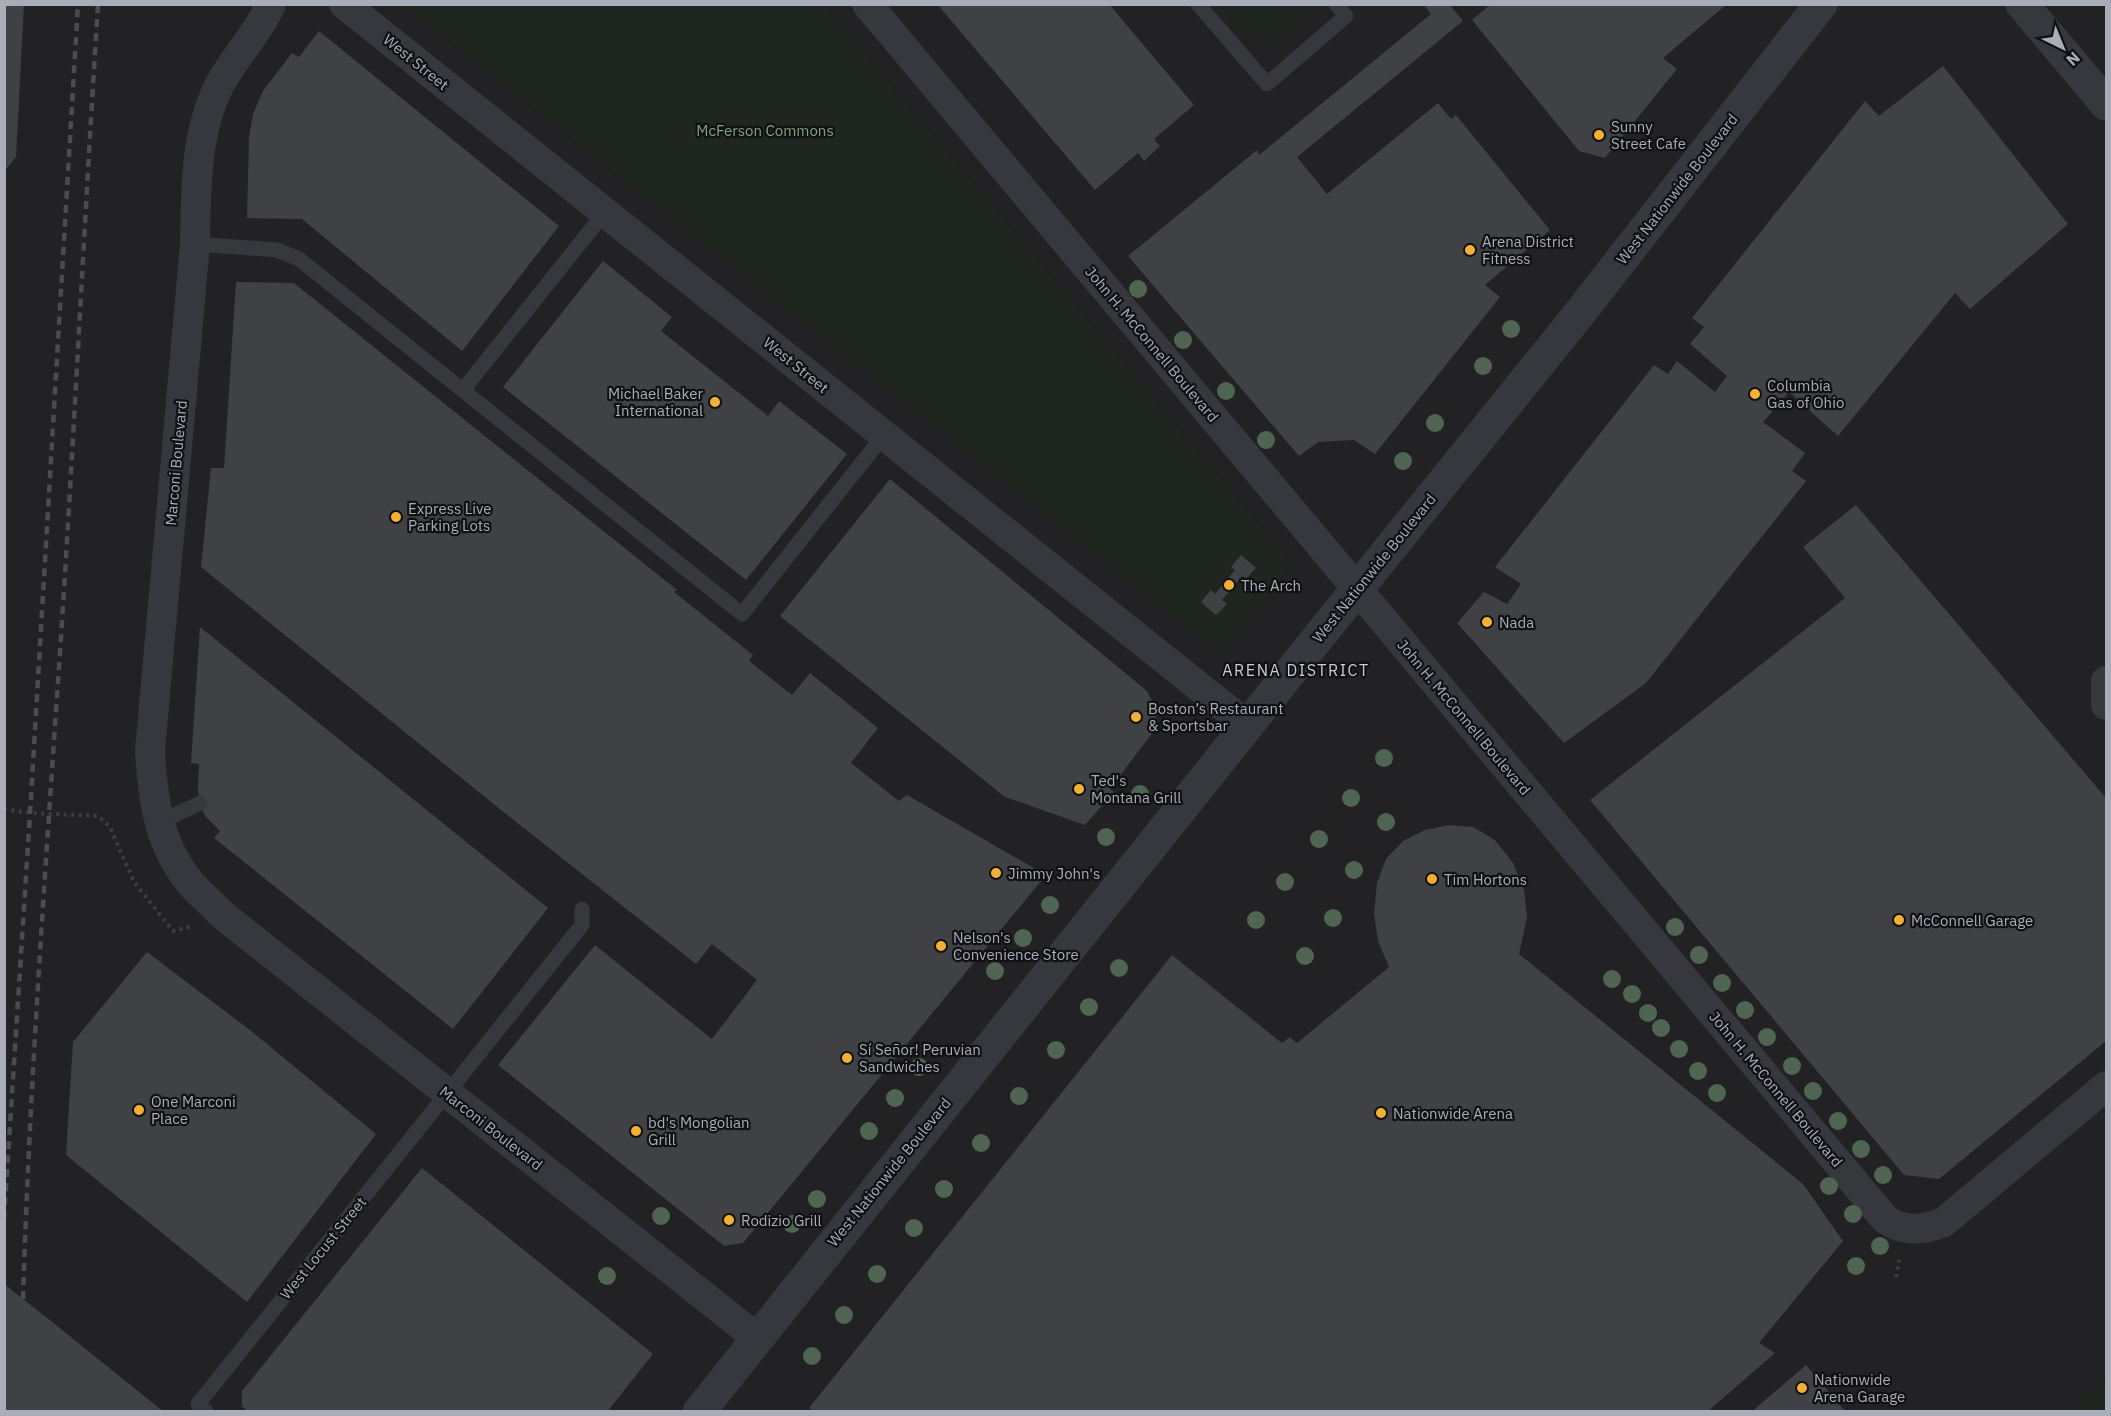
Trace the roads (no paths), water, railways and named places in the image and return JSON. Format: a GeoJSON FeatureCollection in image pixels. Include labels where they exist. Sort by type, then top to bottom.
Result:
{"type":"FeatureCollection","features":[{"type":"Feature","properties":{"kind":"street","name":"Marconi Boulevard"},"geometry":{"type":"LineString","coordinates":[[272,4],[264,19],[234,60],[219,87],[208,113],[202,142],[150,751],[158,823],[173,856],[194,886],[225,917],[757,1338]]}},
{"type":"Feature","properties":{"kind":"street","name":"West Street"},"geometry":{"type":"LineString","coordinates":[[344,4],[1247,725]]}},
{"type":"Feature","properties":{"kind":"street","name":"John H. McConnell Boulevard"},"geometry":{"type":"LineString","coordinates":[[867,4],[1885,1219],[1906,1229],[1931,1227],[1944,1221],[2106,1086]]}},
{"type":"Feature","properties":{"kind":"street","name":"West Nationwide Boulevard"},"geometry":{"type":"LineString","coordinates":[[699,1412],[1247,725],[1580,314],[1821,4]]}},
{"type":"Feature","properties":{"kind":"street"},"geometry":{"type":"LineString","coordinates":[[2022,4],[2106,104]]}},
{"type":"Feature","properties":{"kind":"street"},"geometry":{"type":"LineString","coordinates":[[2106,681],[2106,705]]}},
{"type":"Feature","properties":{"kind":"lane"},"geometry":{"type":"LineString","coordinates":[[1198,4],[1267,84],[1346,16],[1336,4]]}},
{"type":"Feature","properties":{"kind":"lane"},"geometry":{"type":"LineString","coordinates":[[463,390],[605,212]]}},
{"type":"Feature","properties":{"kind":"lane"},"geometry":{"type":"LineString","coordinates":[[195,244],[278,250],[300,259],[742,614],[884,435]]}},
{"type":"Feature","properties":{"kind":"lane"},"geometry":{"type":"LineString","coordinates":[[158,823],[200,803]]}},
{"type":"Feature","properties":{"kind":"lane","name":"West Locust Street"},"geometry":{"type":"LineString","coordinates":[[203,1408],[447,1093],[582,925],[582,909]]}},
{"type":"Feature","properties":{"kind":"railway"},"geometry":{"type":"LineString","coordinates":[[4,1219],[78,4]]}},
{"type":"Feature","properties":{"kind":"railway"},"geometry":{"type":"LineString","coordinates":[[23,1299],[34,1045],[67,545],[98,4]]}},
{"type":"Feature","properties":{"kind":"place","name":"Sunny Street Cafe"},"geometry":{"type":"Point","coordinates":[1599,135]}},
{"type":"Feature","properties":{"kind":"place","name":"Arena District Fitness"},"geometry":{"type":"Point","coordinates":[1470,250]}},
{"type":"Feature","properties":{"kind":"place","name":"Columbia Gas of Ohio"},"geometry":{"type":"Point","coordinates":[1755,394]}},
{"type":"Feature","properties":{"kind":"place","name":"Michael Baker International"},"geometry":{"type":"Point","coordinates":[715,402]}},
{"type":"Feature","properties":{"kind":"place","name":"Express Live Parking Lots"},"geometry":{"type":"Point","coordinates":[396,517]}},
{"type":"Feature","properties":{"kind":"place","name":"The Arch"},"geometry":{"type":"Point","coordinates":[1229,585]}},
{"type":"Feature","properties":{"kind":"place","name":"Nada"},"geometry":{"type":"Point","coordinates":[1487,622]}},
{"type":"Feature","properties":{"kind":"place","name":"Boston’s Restaurant & Sportsbar"},"geometry":{"type":"Point","coordinates":[1136,717]}},
{"type":"Feature","properties":{"kind":"place","name":"Ted's Montana Grill"},"geometry":{"type":"Point","coordinates":[1079,789]}},
{"type":"Feature","properties":{"kind":"place","name":"Jimmy John's"},"geometry":{"type":"Point","coordinates":[996,873]}},
{"type":"Feature","properties":{"kind":"place","name":"Tim Hortons"},"geometry":{"type":"Point","coordinates":[1432,879]}},
{"type":"Feature","properties":{"kind":"place","name":"McConnell Garage"},"geometry":{"type":"Point","coordinates":[1899,920]}},
{"type":"Feature","properties":{"kind":"place","name":"Nelson's Convenience Store"},"geometry":{"type":"Point","coordinates":[941,946]}},
{"type":"Feature","properties":{"kind":"place","name":"Sí Señor! Peruvian Sandwiches"},"geometry":{"type":"Point","coordinates":[847,1058]}},
{"type":"Feature","properties":{"kind":"place","name":"One Marconi Place"},"geometry":{"type":"Point","coordinates":[139,1110]}},
{"type":"Feature","properties":{"kind":"place","name":"Nationwide Arena"},"geometry":{"type":"Point","coordinates":[1381,1113]}},
{"type":"Feature","properties":{"kind":"place","name":"bd's Mongolian Grill"},"geometry":{"type":"Point","coordinates":[636,1131]}},
{"type":"Feature","properties":{"kind":"place","name":"Rodizio Grill"},"geometry":{"type":"Point","coordinates":[729,1220]}},
{"type":"Feature","properties":{"kind":"place","name":"Nationwide Arena Garage"},"geometry":{"type":"Point","coordinates":[1802,1388]}},
{"type":"Feature","properties":{"kind":"district","name":"ARENA DISTRICT"},"geometry":{"type":"Point","coordinates":[1296,670]}},
{"type":"Feature","properties":{"kind":"park label","name":"McFerson Commons"},"geometry":{"type":"Point","coordinates":[765,130]}}]}
